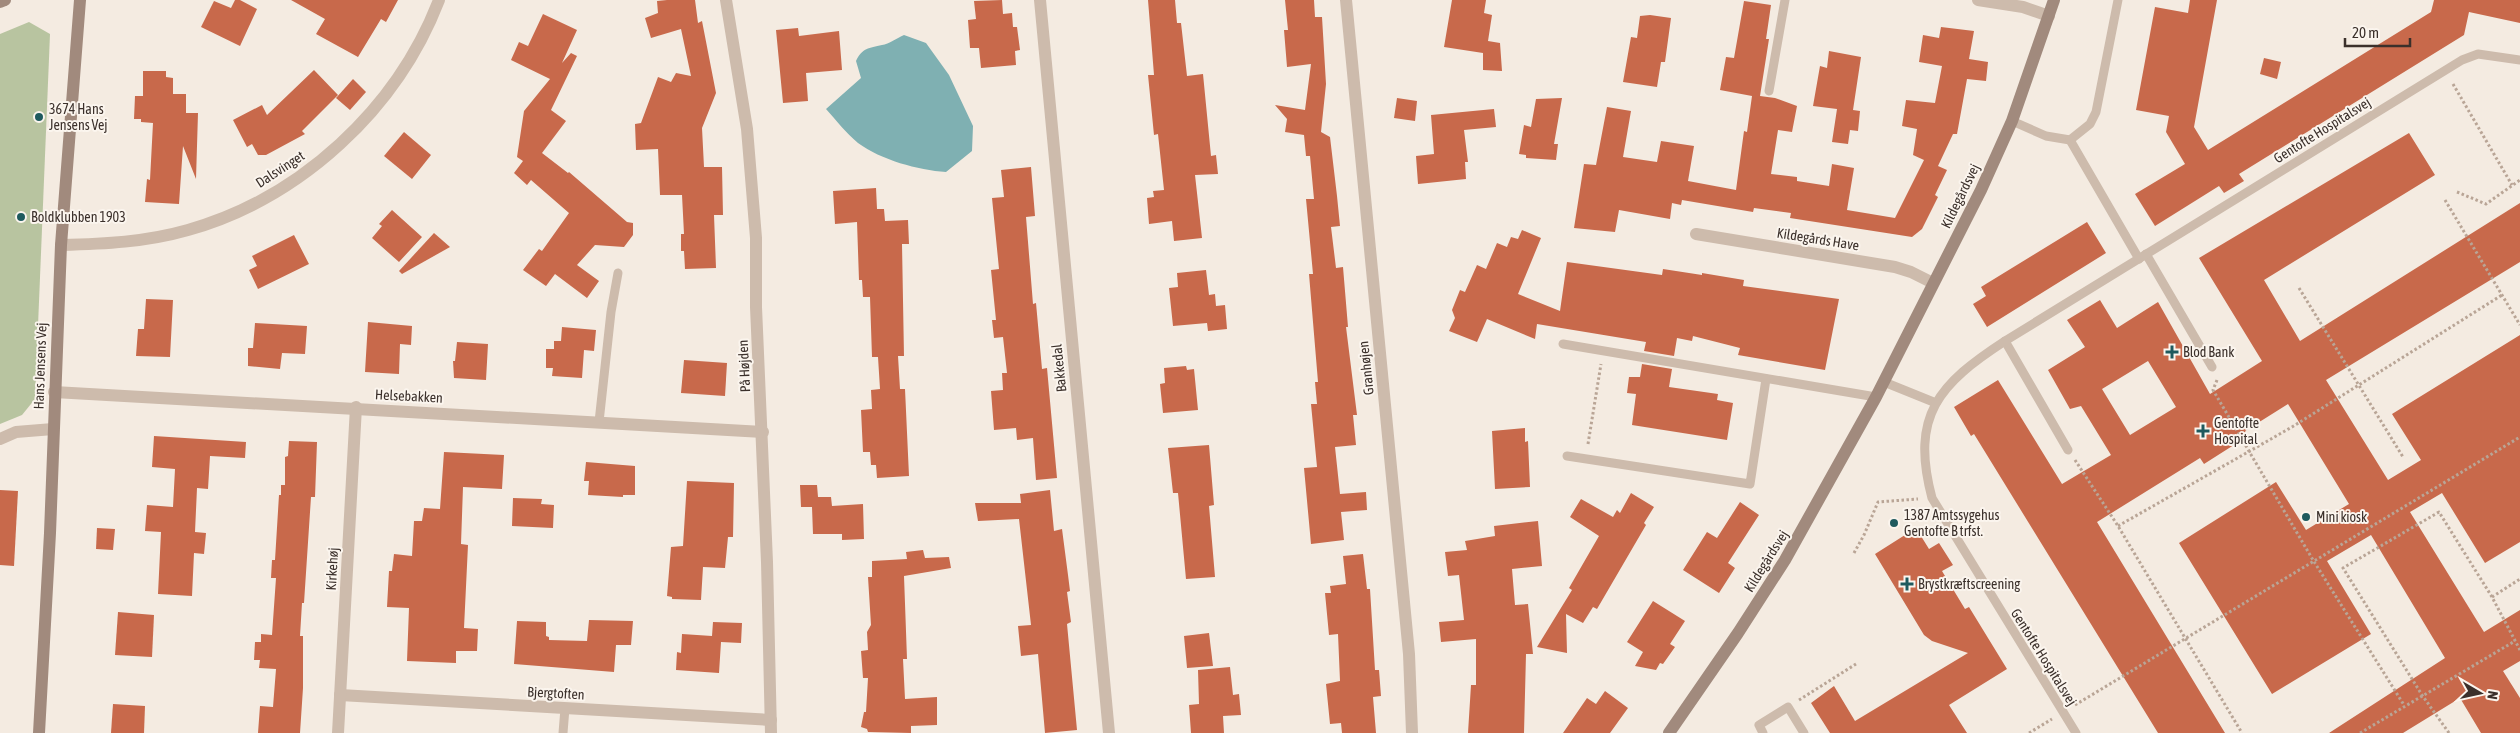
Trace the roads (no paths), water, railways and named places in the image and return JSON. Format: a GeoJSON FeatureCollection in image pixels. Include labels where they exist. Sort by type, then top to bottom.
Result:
{"type":"FeatureCollection","features":[{"type":"Feature","properties":{"kind":"street"},"geometry":{"type":"LineString","coordinates":[[0,2],[5,0]]}},
{"type":"Feature","properties":{"kind":"street","name":"Hans Jensens Vej"},"geometry":{"type":"LineString","coordinates":[[39,733],[50,533],[61,246],[80,0]]}},
{"type":"Feature","properties":{"kind":"street","name":"Dalsvinget"},"geometry":{"type":"LineString","coordinates":[[61,246],[125,243],[188,230],[249,207],[305,174],[354,132],[396,82],[429,26],[439,0]]}},
{"type":"Feature","properties":{"kind":"street","name":"På Højden"},"geometry":{"type":"LineString","coordinates":[[726,0],[747,129],[756,238],[756,307],[763,432],[771,727]]}},
{"type":"Feature","properties":{"kind":"street","name":"Bakkedal"},"geometry":{"type":"LineString","coordinates":[[1040,0],[1109,733]]}},
{"type":"Feature","properties":{"kind":"street","name":"Granhøjen"},"geometry":{"type":"LineString","coordinates":[[1346,0],[1408,644],[1412,733]]}},
{"type":"Feature","properties":{"kind":"street"},"geometry":{"type":"LineString","coordinates":[[1978,0],[2024,7],[2049,16]]}},
{"type":"Feature","properties":{"kind":"street","name":"Kildegårdsvej"},"geometry":{"type":"LineString","coordinates":[[1669,733],[1738,633],[1785,560],[1876,398],[1981,190],[2012,121],[2054,0]]}},
{"type":"Feature","properties":{"kind":"street","name":"Kildegårds Have"},"geometry":{"type":"LineString","coordinates":[[1696,234],[1895,267],[1911,272],[1933,284]]}},
{"type":"Feature","properties":{"kind":"street","name":"Helsebakken"},"geometry":{"type":"LineString","coordinates":[[54,392],[763,432]]}},
{"type":"Feature","properties":{"kind":"street","name":"Kirkehøj"},"geometry":{"type":"LineString","coordinates":[[338,733],[356,408]]}},
{"type":"Feature","properties":{"kind":"street"},"geometry":{"type":"LineString","coordinates":[[0,439],[16,432],[53,429]]}},
{"type":"Feature","properties":{"kind":"street","name":"Bjergtoften"},"geometry":{"type":"LineString","coordinates":[[340,695],[565,708],[771,727]]}},
{"type":"Feature","properties":{"kind":"lane"},"geometry":{"type":"LineString","coordinates":[[1770,91],[1785,0]]}},
{"type":"Feature","properties":{"kind":"lane"},"geometry":{"type":"LineString","coordinates":[[2012,121],[2046,136],[2070,140],[2090,124],[2096,112],[2118,0]]}},
{"type":"Feature","properties":{"kind":"lane","name":"Gentofte Hospitalsvej"},"geometry":{"type":"LineString","coordinates":[[2076,733],[1932,498],[1926,478],[1925,443],[1936,403],[1943,390],[1964,368],[2005,341],[2462,60],[2478,54],[2520,60]]}},
{"type":"Feature","properties":{"kind":"lane"},"geometry":{"type":"LineString","coordinates":[[2070,140],[2212,367]]}},
{"type":"Feature","properties":{"kind":"lane"},"geometry":{"type":"LineString","coordinates":[[599,422],[611,312],[618,273]]}},
{"type":"Feature","properties":{"kind":"lane"},"geometry":{"type":"LineString","coordinates":[[2005,341],[2068,450]]}},
{"type":"Feature","properties":{"kind":"lane"},"geometry":{"type":"LineString","coordinates":[[1563,344],[1876,398]]}},
{"type":"Feature","properties":{"kind":"lane"},"geometry":{"type":"LineString","coordinates":[[1567,456],[1750,484],[1766,379]]}},
{"type":"Feature","properties":{"kind":"lane"},"geometry":{"type":"LineString","coordinates":[[1884,382],[1936,403]]}},
{"type":"Feature","properties":{"kind":"lane"},"geometry":{"type":"LineString","coordinates":[[1763,733],[1759,725],[1788,707],[1804,733]]}},
{"type":"Feature","properties":{"kind":"lane"},"geometry":{"type":"LineString","coordinates":[[563,733],[565,708]]}},
{"type":"Feature","properties":{"kind":"water"},"geometry":{"type":"Polygon","coordinates":[[[904,35],[926,43],[949,75],[973,126],[972,151],[946,172],[900,163],[867,149],[849,135],[826,109],[861,78],[856,61],[861,53],[866,49],[887,43],[904,35]]]}},
{"type":"Feature","properties":{"kind":"place","name":"3674 Hans Jensens Vej"},"geometry":{"type":"Point","coordinates":[39,117]}},
{"type":"Feature","properties":{"kind":"place","name":"Boldklubben 1903"},"geometry":{"type":"Point","coordinates":[21,217]}},
{"type":"Feature","properties":{"kind":"place","name":"Blod Bank"},"geometry":{"type":"Point","coordinates":[2172,352]}},
{"type":"Feature","properties":{"kind":"place","name":"Gentofte Hospital"},"geometry":{"type":"Point","coordinates":[2203,431]}},
{"type":"Feature","properties":{"kind":"place","name":"Mini kiosk"},"geometry":{"type":"Point","coordinates":[2306,517]}},
{"type":"Feature","properties":{"kind":"place","name":"1387 Amtssygehus Gentofte B trfst."},"geometry":{"type":"Point","coordinates":[1894,523]}},
{"type":"Feature","properties":{"kind":"place","name":"Brystkræftscreening"},"geometry":{"type":"Point","coordinates":[1907,584]}}]}
